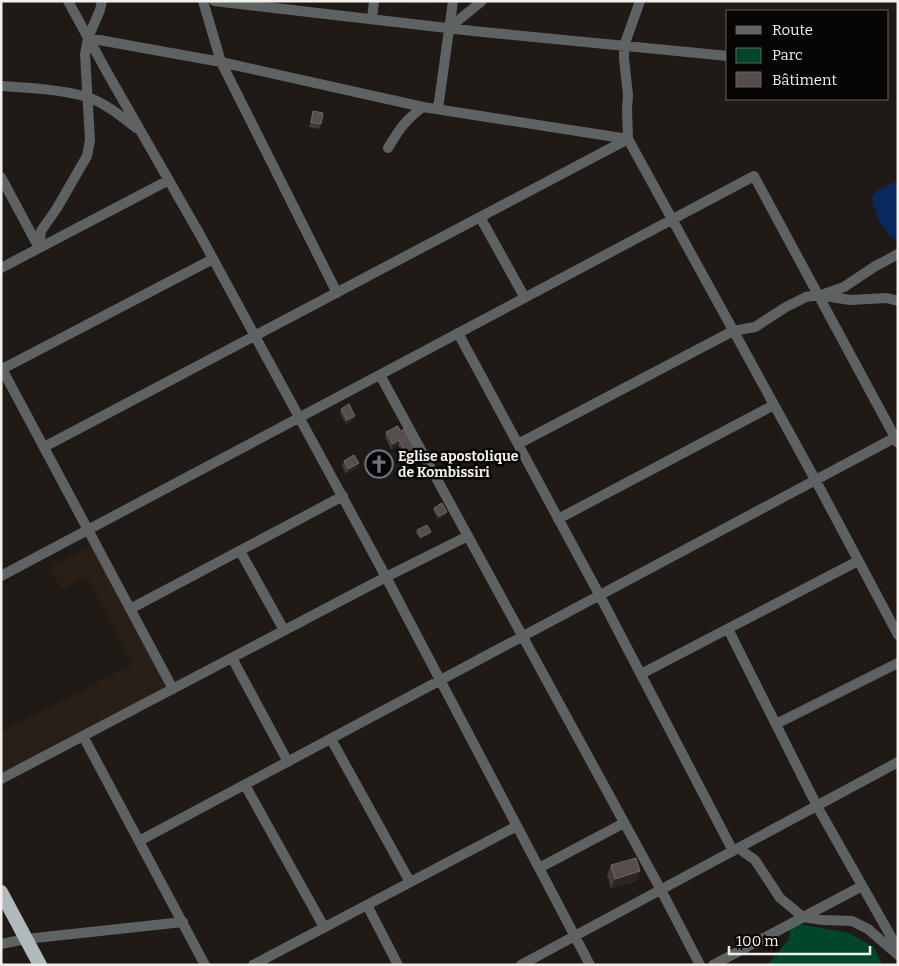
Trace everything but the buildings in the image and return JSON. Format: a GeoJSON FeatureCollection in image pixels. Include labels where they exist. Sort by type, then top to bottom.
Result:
{"type":"FeatureCollection","features":[{"type":"Feature","properties":{"kind":"highway"},"geometry":{"type":"LineString","coordinates":[[1,892],[40,965]]}},
{"type":"Feature","properties":{"kind":"street"},"geometry":{"type":"LineString","coordinates":[[68,1],[300,418],[386,577],[590,965]]}},
{"type":"Feature","properties":{"kind":"street"},"geometry":{"type":"LineString","coordinates":[[39,248],[41,232],[87,156],[90,140],[86,54],[88,38],[102,1]]}},
{"type":"Feature","properties":{"kind":"street"},"geometry":{"type":"LineString","coordinates":[[203,1],[221,62],[337,292]]}},
{"type":"Feature","properties":{"kind":"street"},"geometry":{"type":"LineString","coordinates":[[214,1],[284,5],[372,19],[449,28],[726,56]]}},
{"type":"Feature","properties":{"kind":"street"},"geometry":{"type":"LineString","coordinates":[[372,19],[374,1]]}},
{"type":"Feature","properties":{"kind":"street"},"geometry":{"type":"LineString","coordinates":[[438,109],[453,1]]}},
{"type":"Feature","properties":{"kind":"street"},"geometry":{"type":"LineString","coordinates":[[640,1],[624,46],[628,95],[628,139],[816,481],[898,635]]}},
{"type":"Feature","properties":{"kind":"street"},"geometry":{"type":"LineString","coordinates":[[449,28],[482,2]]}},
{"type":"Feature","properties":{"kind":"street"},"geometry":{"type":"LineString","coordinates":[[88,38],[221,62],[423,107],[628,139]]}},
{"type":"Feature","properties":{"kind":"street"},"geometry":{"type":"LineString","coordinates":[[1,86],[49,89],[88,98],[114,111],[141,132]]}},
{"type":"Feature","properties":{"kind":"street"},"geometry":{"type":"LineString","coordinates":[[388,148],[401,127],[423,107]]}},
{"type":"Feature","properties":{"kind":"street"},"geometry":{"type":"LineString","coordinates":[[44,447],[628,139]]}},
{"type":"Feature","properties":{"kind":"street"},"geometry":{"type":"LineString","coordinates":[[1,576],[754,176],[897,439],[139,841]]}},
{"type":"Feature","properties":{"kind":"street"},"geometry":{"type":"LineString","coordinates":[[1,177],[39,248]]}},
{"type":"Feature","properties":{"kind":"street"},"geometry":{"type":"LineString","coordinates":[[1,268],[169,180]]}},
{"type":"Feature","properties":{"kind":"street"},"geometry":{"type":"LineString","coordinates":[[480,217],[525,298]]}},
{"type":"Feature","properties":{"kind":"street"},"geometry":{"type":"LineString","coordinates":[[518,444],[733,331],[755,327],[786,307],[806,297],[834,292],[844,287],[898,254]]}},
{"type":"Feature","properties":{"kind":"street"},"geometry":{"type":"LineString","coordinates":[[173,689],[2,368],[213,259]]}},
{"type":"Feature","properties":{"kind":"street"},"geometry":{"type":"LineString","coordinates":[[818,295],[850,300],[887,298],[898,301]]}},
{"type":"Feature","properties":{"kind":"street"},"geometry":{"type":"LineString","coordinates":[[458,333],[736,849],[755,860],[780,898],[803,918],[852,921],[868,929],[898,955]]}},
{"type":"Feature","properties":{"kind":"street"},"geometry":{"type":"LineString","coordinates":[[380,375],[700,965]]}},
{"type":"Feature","properties":{"kind":"street"},"geometry":{"type":"LineString","coordinates":[[558,519],[774,405]]}},
{"type":"Feature","properties":{"kind":"street"},"geometry":{"type":"LineString","coordinates":[[130,609],[342,496]]}},
{"type":"Feature","properties":{"kind":"street"},"geometry":{"type":"LineString","coordinates":[[1,779],[284,630],[468,536]]}},
{"type":"Feature","properties":{"kind":"street"},"geometry":{"type":"LineString","coordinates":[[240,551],[284,630]]}},
{"type":"Feature","properties":{"kind":"street"},"geometry":{"type":"LineString","coordinates":[[641,674],[858,561]]}},
{"type":"Feature","properties":{"kind":"street"},"geometry":{"type":"LineString","coordinates":[[728,629],[817,806],[898,949]]}},
{"type":"Feature","properties":{"kind":"street"},"geometry":{"type":"LineString","coordinates":[[232,658],[288,762]]}},
{"type":"Feature","properties":{"kind":"street"},"geometry":{"type":"LineString","coordinates":[[776,724],[898,663]]}},
{"type":"Feature","properties":{"kind":"street"},"geometry":{"type":"LineString","coordinates":[[83,736],[205,965]]}},
{"type":"Feature","properties":{"kind":"street"},"geometry":{"type":"LineString","coordinates":[[331,739],[410,882]]}},
{"type":"Feature","properties":{"kind":"street"},"geometry":{"type":"LineString","coordinates":[[521,965],[895,765]]}},
{"type":"Feature","properties":{"kind":"street"},"geometry":{"type":"LineString","coordinates":[[245,785],[324,928]]}},
{"type":"Feature","properties":{"kind":"street"},"geometry":{"type":"LineString","coordinates":[[539,868],[624,823]]}},
{"type":"Feature","properties":{"kind":"street"},"geometry":{"type":"LineString","coordinates":[[253,965],[517,826]]}},
{"type":"Feature","properties":{"kind":"street"},"geometry":{"type":"LineString","coordinates":[[713,965],[862,886]]}},
{"type":"Feature","properties":{"kind":"street"},"geometry":{"type":"LineString","coordinates":[[367,905],[398,965]]}},
{"type":"Feature","properties":{"kind":"street"},"geometry":{"type":"LineString","coordinates":[[1,944],[26,939],[182,922]]}},
{"type":"Feature","properties":{"kind":"shaded area"},"geometry":{"type":"Polygon","coordinates":[[[95,543],[173,689],[1,779],[1,732],[133,664],[88,577],[61,589],[50,568],[95,543]]]}},
{"type":"Feature","properties":{"kind":"green space"},"geometry":{"type":"Polygon","coordinates":[[[799,924],[849,933],[874,947],[882,965],[767,965],[789,939],[790,929],[799,924]]]}},
{"type":"Feature","properties":{"kind":"water"},"geometry":{"type":"Polygon","coordinates":[[[894,182],[898,183],[898,238],[894,240],[880,221],[872,199],[876,191],[894,182]]]}},
{"type":"Feature","properties":{"kind":"place","name":"Eglise apostolique de Kombissiri"},"geometry":{"type":"Point","coordinates":[379,464]}}]}
